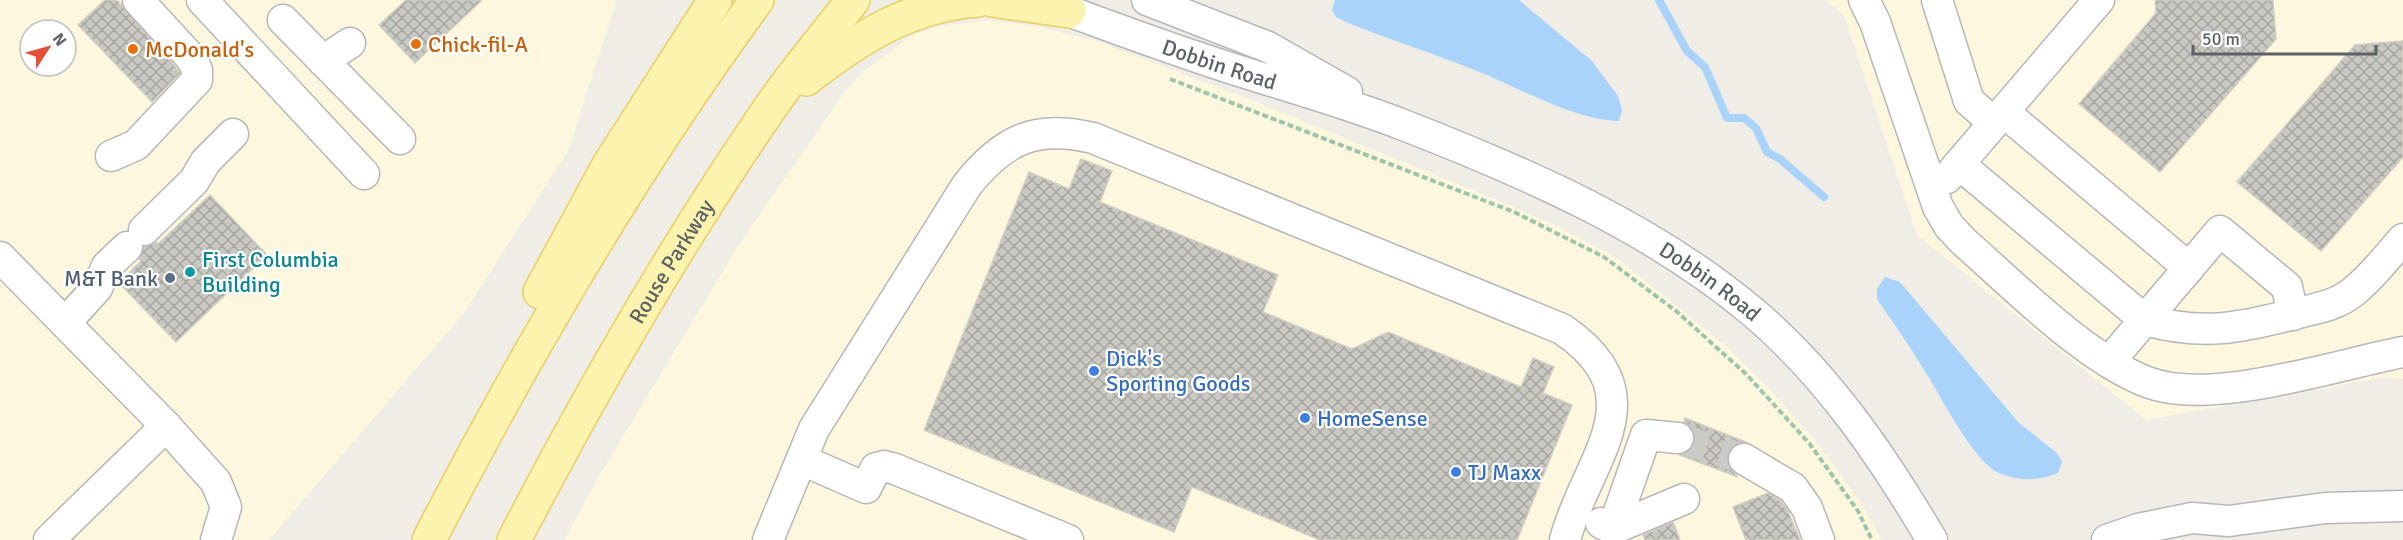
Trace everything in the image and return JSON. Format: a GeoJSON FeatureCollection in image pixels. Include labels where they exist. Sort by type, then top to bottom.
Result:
{"type":"FeatureCollection","features":[{"type":"Feature","properties":{"kind":"main road"},"geometry":{"type":"LineString","coordinates":[[418,540],[534,303],[609,165],[715,0]]}},
{"type":"Feature","properties":{"kind":"main road"},"geometry":{"type":"LineString","coordinates":[[429,540],[499,406],[564,292],[633,180],[711,62],[757,0]]}},
{"type":"Feature","properties":{"kind":"main road","name":"Rouse Parkway"},"geometry":{"type":"LineString","coordinates":[[514,540],[629,330],[696,220],[774,103],[853,0]]}},
{"type":"Feature","properties":{"kind":"main road"},"geometry":{"type":"LineString","coordinates":[[774,103],[833,58],[869,35],[931,6],[978,0]]}},
{"type":"Feature","properties":{"kind":"main road"},"geometry":{"type":"LineString","coordinates":[[992,0],[1069,11]]}},
{"type":"Feature","properties":{"kind":"street"},"geometry":{"type":"LineString","coordinates":[[111,156],[136,145],[196,80],[197,70],[192,58],[138,0]]}},
{"type":"Feature","properties":{"kind":"street"},"geometry":{"type":"LineString","coordinates":[[202,0],[364,174]]}},
{"type":"Feature","properties":{"kind":"street","name":"Dobbin Road"},"geometry":{"type":"LineString","coordinates":[[1038,0],[1196,57],[1405,125],[1572,197],[1640,233],[1714,281],[1756,314],[1796,353],[1848,412],[1896,478],[1932,540]]}},
{"type":"Feature","properties":{"kind":"street","name":"Dobbin Road"},"geometry":{"type":"LineString","coordinates":[[1147,0],[1268,47],[1405,125]]}},
{"type":"Feature","properties":{"kind":"street"},"geometry":{"type":"LineString","coordinates":[[1864,0],[1875,22],[1934,194],[1949,226],[1963,241],[2087,347],[2109,362],[2148,383],[2176,389],[2206,390],[2241,387],[2403,352]]}},
{"type":"Feature","properties":{"kind":"street"},"geometry":{"type":"LineString","coordinates":[[1937,0],[1969,101],[1999,117],[2189,268]]}},
{"type":"Feature","properties":{"kind":"street"},"geometry":{"type":"LineString","coordinates":[[1934,194],[2099,0]]}},
{"type":"Feature","properties":{"kind":"street"},"geometry":{"type":"LineString","coordinates":[[283,20],[400,140]]}},
{"type":"Feature","properties":{"kind":"street"},"geometry":{"type":"LineString","coordinates":[[323,61],[350,44]]}},
{"type":"Feature","properties":{"kind":"street"},"geometry":{"type":"LineString","coordinates":[[768,540],[814,429],[967,185],[984,164],[1023,137],[1047,132],[1070,133],[1093,138],[1551,324],[1582,342],[1595,356],[1603,373],[1613,410],[1608,436],[1565,540]]}},
{"type":"Feature","properties":{"kind":"street"},"geometry":{"type":"LineString","coordinates":[[65,323],[97,288],[107,266],[194,181],[206,161],[233,134]]}},
{"type":"Feature","properties":{"kind":"street"},"geometry":{"type":"LineString","coordinates":[[1959,164],[2145,320],[2169,326],[2206,330],[2241,328],[2334,304],[2369,279],[2403,239]]}},
{"type":"Feature","properties":{"kind":"street"},"geometry":{"type":"LineString","coordinates":[[2109,362],[2220,231],[2287,287],[2293,315]]}},
{"type":"Feature","properties":{"kind":"street"},"geometry":{"type":"LineString","coordinates":[[0,257],[166,426],[216,482],[223,493],[226,507],[216,540]]}},
{"type":"Feature","properties":{"kind":"street"},"geometry":{"type":"LineString","coordinates":[[49,540],[166,426]]}},
{"type":"Feature","properties":{"kind":"street"},"geometry":{"type":"LineString","coordinates":[[1612,529],[1646,435],[1678,438]]}},
{"type":"Feature","properties":{"kind":"street"},"geometry":{"type":"LineString","coordinates":[[1744,459],[1793,488],[1807,508],[1819,540]]}},
{"type":"Feature","properties":{"kind":"street"},"geometry":{"type":"LineString","coordinates":[[801,460],[866,488],[876,468],[884,466],[895,469],[1068,540]]}},
{"type":"Feature","properties":{"kind":"street"},"geometry":{"type":"LineString","coordinates":[[1576,512],[1612,529],[1684,499]]}},
{"type":"Feature","properties":{"kind":"street"},"geometry":{"type":"LineString","coordinates":[[2107,540],[2138,529],[2192,518],[2229,521],[2325,508],[2403,506]]}},
{"type":"Feature","properties":{"kind":"street"},"geometry":{"type":"LineString","coordinates":[[2196,540],[2229,521]]}},
{"type":"Feature","properties":{"kind":"path"},"geometry":{"type":"LineString","coordinates":[[1168,78],[1514,212],[1604,257],[1676,311],[1746,374],[1809,443],[1858,511],[1872,540]]}},
{"type":"Feature","properties":{"kind":"shaded area"},"geometry":{"type":"Polygon","coordinates":[[[0,0],[617,0],[568,151],[464,313],[269,540],[0,540],[0,0]]]}},
{"type":"Feature","properties":{"kind":"shaded area"},"geometry":{"type":"Polygon","coordinates":[[[1825,0],[2403,0],[2403,379],[2381,378],[2146,420],[1917,235],[1844,15],[1825,0]]]}},
{"type":"Feature","properties":{"kind":"shaded area"},"geometry":{"type":"Polygon","coordinates":[[[989,20],[1035,26],[1097,41],[1251,100],[1497,200],[1553,224],[1617,258],[1727,347],[1772,392],[1816,441],[1861,503],[1882,540],[564,540],[599,476],[738,246],[846,90],[866,69],[913,35],[940,26],[989,20]]]}},
{"type":"Feature","properties":{"kind":"water"},"geometry":{"type":"Polygon","coordinates":[[[1335,0],[1519,0],[1592,61],[1618,96],[1622,110],[1619,121],[1584,115],[1566,109],[1477,71],[1348,23],[1336,17],[1332,10],[1335,0]]]}},
{"type":"Feature","properties":{"kind":"water"},"geometry":{"type":"Polygon","coordinates":[[[1885,277],[1900,282],[2019,423],[2057,453],[2062,462],[2058,473],[2036,479],[2013,478],[1999,473],[1978,455],[1877,299],[1877,289],[1885,277]]]}},
{"type":"Feature","properties":{"kind":"building","name":"McDonald's"},"geometry":{"type":"Polygon","coordinates":[[[105,0],[117,0],[180,73],[152,102],[78,25],[105,0]]]}},
{"type":"Feature","properties":{"kind":"building","name":"Chick-fil-A"},"geometry":{"type":"Polygon","coordinates":[[[406,0],[482,0],[415,63],[379,25],[406,0]]]}},
{"type":"Feature","properties":{"kind":"building"},"geometry":{"type":"Polygon","coordinates":[[[2155,0],[2273,0],[2276,39],[2160,172],[2079,104],[2156,13],[2155,0]]]}},
{"type":"Feature","properties":{"kind":"building"},"geometry":{"type":"Polygon","coordinates":[[[2403,41],[2403,157],[2321,251],[2237,182],[2355,45],[2403,41]]]}},
{"type":"Feature","properties":{"kind":"building"},"geometry":{"type":"Polygon","coordinates":[[[1081,159],[1112,171],[1100,202],[1278,275],[1263,312],[1352,349],[1388,332],[1521,387],[1533,358],[1554,367],[1543,393],[1572,405],[1517,540],[1320,540],[1192,487],[1174,532],[924,430],[1029,172],[1069,189],[1081,159]]]}},
{"type":"Feature","properties":{"kind":"building","name":"First Columbia Building"},"geometry":{"type":"Polygon","coordinates":[[[210,195],[267,255],[176,342],[119,283],[141,261],[139,259],[144,247],[156,242],[158,244],[210,195]]]}},
{"type":"Feature","properties":{"kind":"building"},"geometry":{"type":"Polygon","coordinates":[[[1685,418],[1748,443],[1736,444],[1729,451],[1729,467],[1738,477],[1680,455],[1692,448],[1695,440],[1693,430],[1684,422],[1685,418]]]}},
{"type":"Feature","properties":{"kind":"building"},"geometry":{"type":"Polygon","coordinates":[[[1768,493],[1781,501],[1788,511],[1800,540],[1746,540],[1733,507],[1768,493]]]}},
{"type":"Feature","properties":{"kind":"building"},"geometry":{"type":"Polygon","coordinates":[[[1673,522],[1680,540],[1645,540],[1643,535],[1673,522]]]}},
{"type":"Feature","properties":{"kind":"waterway"},"geometry":{"type":"LineString","coordinates":[[1659,0],[1687,51],[1705,67],[1727,118],[1744,118],[1756,128],[1767,152],[1780,159],[1824,197]]}},
{"type":"Feature","properties":{"kind":"tunnel"},"geometry":{"type":"LineString","coordinates":[[1678,438],[1744,459]]}},
{"type":"Feature","properties":{"kind":"place","name":"Chick-fil-A"},"geometry":{"type":"Point","coordinates":[416,44]}},
{"type":"Feature","properties":{"kind":"place","name":"McDonald's"},"geometry":{"type":"Point","coordinates":[133,49]}},
{"type":"Feature","properties":{"kind":"place","name":"First Columbia Building"},"geometry":{"type":"Point","coordinates":[190,272]}},
{"type":"Feature","properties":{"kind":"place","name":"M&T Bank"},"geometry":{"type":"Point","coordinates":[170,278]}},
{"type":"Feature","properties":{"kind":"place","name":"Dick's Sporting Goods"},"geometry":{"type":"Point","coordinates":[1094,371]}},
{"type":"Feature","properties":{"kind":"place","name":"HomeSense"},"geometry":{"type":"Point","coordinates":[1305,418]}},
{"type":"Feature","properties":{"kind":"place","name":"TJ Maxx"},"geometry":{"type":"Point","coordinates":[1456,472]}}]}
